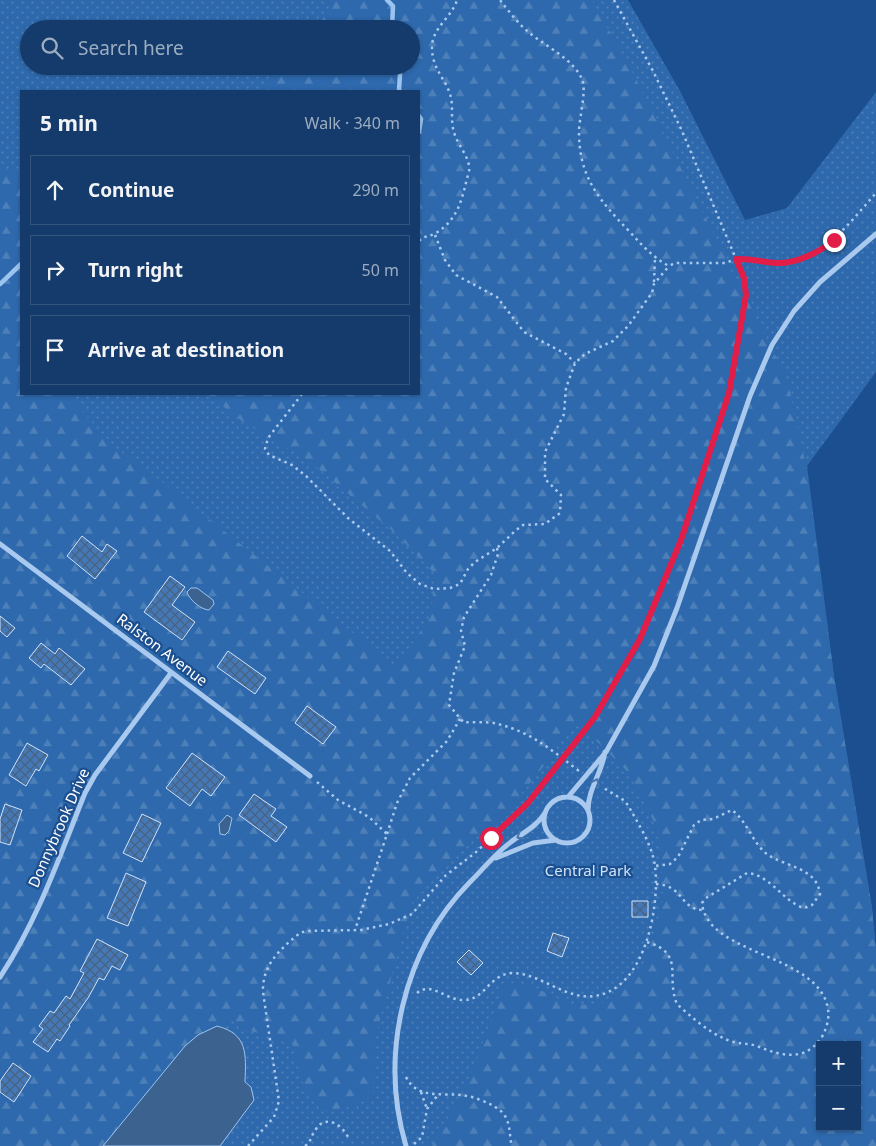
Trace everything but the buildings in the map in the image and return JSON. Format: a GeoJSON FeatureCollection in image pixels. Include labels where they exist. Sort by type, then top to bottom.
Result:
{"type":"FeatureCollection","features":[{"type":"Feature","properties":{"kind":"street"},"geometry":{"type":"LineString","coordinates":[[406,1146],[400,1126],[395,1055],[403,1003],[419,957],[435,927],[454,900],[509,843],[534,827],[554,802],[568,797],[606,752],[654,666],[668,634],[750,396],[772,345],[794,311],[820,282],[876,234]]}},
{"type":"Feature","properties":{"kind":"street","name":"Ralston Avenue"},"geometry":{"type":"LineString","coordinates":[[0,544],[310,776]]}},
{"type":"Feature","properties":{"kind":"street","name":"Donnybrook Drive"},"geometry":{"type":"LineString","coordinates":[[0,977],[23,941],[94,775],[171,673]]}},
{"type":"Feature","properties":{"kind":"street"},"geometry":{"type":"LineString","coordinates":[[495,858],[533,843],[556,840],[568,842],[579,839],[588,827],[590,794],[603,767],[606,752]]}},
{"type":"Feature","properties":{"kind":"street"},"geometry":{"type":"LineString","coordinates":[[568,797],[580,802],[588,812]]}},
{"type":"Feature","properties":{"kind":"street"},"geometry":{"type":"LineString","coordinates":[[545,813],[545,826],[556,840]]}},
{"type":"Feature","properties":{"kind":"path"},"geometry":{"type":"LineString","coordinates":[[420,240],[424,236],[435,234],[457,214],[470,165],[454,134],[450,94],[436,68],[432,47],[440,26],[453,10],[457,0]]}},
{"type":"Feature","properties":{"kind":"path"},"geometry":{"type":"LineString","coordinates":[[500,0],[525,29],[569,64],[582,79],[584,89],[579,133],[581,157],[594,192],[655,258],[669,266]]}},
{"type":"Feature","properties":{"kind":"path"},"geometry":{"type":"LineString","coordinates":[[248,1146],[274,1117],[279,1101],[263,992],[262,981],[266,968],[300,933],[306,931],[354,930],[389,924],[412,914],[446,875],[475,853],[528,803],[595,717],[626,666],[655,605],[681,540],[729,393],[746,295],[744,278],[682,131],[653,71],[614,0]]}},
{"type":"Feature","properties":{"kind":"path"},"geometry":{"type":"LineString","coordinates":[[654,284],[669,266],[675,263],[725,263],[747,258],[778,263],[823,250],[876,193]]}},
{"type":"Feature","properties":{"kind":"path"},"geometry":{"type":"LineString","coordinates":[[435,234],[445,260],[456,275],[497,298],[524,332],[566,354],[575,363]]}},
{"type":"Feature","properties":{"kind":"path"},"geometry":{"type":"LineString","coordinates":[[301,395],[268,438],[265,450],[269,455],[292,465],[306,476],[342,513],[390,551],[407,573],[420,584],[434,589],[450,588],[460,584],[468,569],[475,562],[497,548],[523,525],[545,524],[560,513],[561,495],[545,479],[544,458],[564,414],[566,388],[575,363],[585,354],[613,341],[628,326],[652,293],[655,258]]}},
{"type":"Feature","properties":{"kind":"path"},"geometry":{"type":"LineString","coordinates":[[497,548],[498,554],[492,575],[474,600],[463,624],[461,631],[465,646],[454,672],[449,705],[463,722],[498,724],[518,729],[538,739],[581,773]]}},
{"type":"Feature","properties":{"kind":"path"},"geometry":{"type":"LineString","coordinates":[[354,930],[397,803],[410,778],[446,741],[460,719]]}},
{"type":"Feature","properties":{"kind":"path"},"geometry":{"type":"LineString","coordinates":[[310,776],[338,800],[369,817],[386,834]]}},
{"type":"Feature","properties":{"kind":"path"},"geometry":{"type":"LineString","coordinates":[[415,997],[426,988],[454,999],[473,999],[492,980],[516,973],[571,993],[594,996],[621,984],[632,972],[647,942],[653,917],[656,884],[655,866],[651,851],[625,801],[599,785]]}},
{"type":"Feature","properties":{"kind":"path"},"geometry":{"type":"LineString","coordinates":[[647,942],[667,951],[672,961],[674,996],[677,1004],[721,1037],[776,1054],[804,1054],[822,1038],[829,1012],[826,1000],[818,989],[795,970],[726,937],[708,920],[702,904],[706,898],[747,873],[762,877],[795,905],[804,908],[812,905],[820,894],[819,884],[810,874],[763,850],[732,810],[713,819],[701,820],[694,825],[678,857],[670,864],[655,866]]}},
{"type":"Feature","properties":{"kind":"path"},"geometry":{"type":"LineString","coordinates":[[656,884],[674,888],[688,906],[703,910]]}},
{"type":"Feature","properties":{"kind":"path"},"geometry":{"type":"LineString","coordinates":[[405,1072],[409,1083],[420,1092],[437,1096],[467,1096],[498,1109],[504,1114],[509,1124],[512,1146]]}},
{"type":"Feature","properties":{"kind":"path"},"geometry":{"type":"LineString","coordinates":[[420,1092],[427,1109]]}},
{"type":"Feature","properties":{"kind":"path"},"geometry":{"type":"LineString","coordinates":[[412,1144],[422,1137],[427,1109],[437,1096]]}},
{"type":"Feature","properties":{"kind":"path"},"geometry":{"type":"LineString","coordinates":[[305,1146],[311,1140],[316,1128],[324,1123],[337,1124],[344,1129],[348,1137]]}},
{"type":"Feature","properties":{"kind":"green space","name":"Central Park"},"geometry":{"type":"Polygon","coordinates":[[[0,0],[628,0],[680,91],[745,220],[787,208],[876,92],[876,372],[807,466],[834,676],[872,908],[876,951],[876,1146],[36,1146],[0,385],[0,0]]]}},
{"type":"Feature","properties":{"kind":"green space","name":"Central Park"},"geometry":{"type":"Polygon","coordinates":[[[324,0],[592,0],[634,75],[788,381],[806,466],[834,676],[872,908],[876,951],[876,1146],[432,1146],[468,1082],[503,988],[513,983],[534,987],[569,1004],[597,1005],[624,990],[640,972],[655,934],[663,896],[661,850],[654,822],[628,772],[575,720],[547,762],[504,815],[455,854],[411,904],[374,1042],[373,1095],[354,1106],[325,1111],[301,1080],[293,1045],[246,1029],[233,1019],[225,1028],[208,1029],[185,1046],[103,1146],[0,1146],[0,170],[20,172],[20,395],[69,395],[110,444],[162,482],[396,667],[431,616],[435,574],[395,533],[308,460],[246,424],[208,395],[420,395],[420,90],[259,90],[272,75],[420,75],[420,20],[322,20],[333,7],[324,0]]]}},
{"type":"Feature","properties":{"kind":"shaded area"},"geometry":{"type":"Polygon","coordinates":[[[191,588],[197,588],[213,600],[214,604],[209,610],[199,606],[190,598],[187,592],[191,588]]]}},
{"type":"Feature","properties":{"kind":"shaded area"},"geometry":{"type":"Polygon","coordinates":[[[227,815],[232,818],[229,831],[225,835],[220,834],[219,824],[227,815]]]}},
{"type":"Feature","properties":{"kind":"shaded area"},"geometry":{"type":"Polygon","coordinates":[[[217,1026],[235,1034],[240,1040],[245,1054],[245,1082],[251,1087],[254,1100],[220,1146],[103,1146],[185,1046],[198,1035],[217,1026]]]}},
{"type":"Feature","properties":{"kind":"waterway"},"geometry":{"type":"LineString","coordinates":[[387,0],[393,6],[392,20]]}},
{"type":"Feature","properties":{"kind":"waterway"},"geometry":{"type":"LineString","coordinates":[[399,90],[400,75]]}},
{"type":"Feature","properties":{"kind":"waterway"},"geometry":{"type":"LineString","coordinates":[[420,118],[420,126]]}},
{"type":"Feature","properties":{"kind":"waterway"},"geometry":{"type":"LineString","coordinates":[[0,284],[20,265]]}},
{"type":"Feature","properties":{"kind":"route"},"geometry":{"type":"LineString","coordinates":[[491,838],[528,803],[595,717],[640,639],[668,575],[691,510],[734,372],[746,295],[744,278],[736,259],[747,258],[778,263],[784,262],[823,250],[834,240]]}}]}
